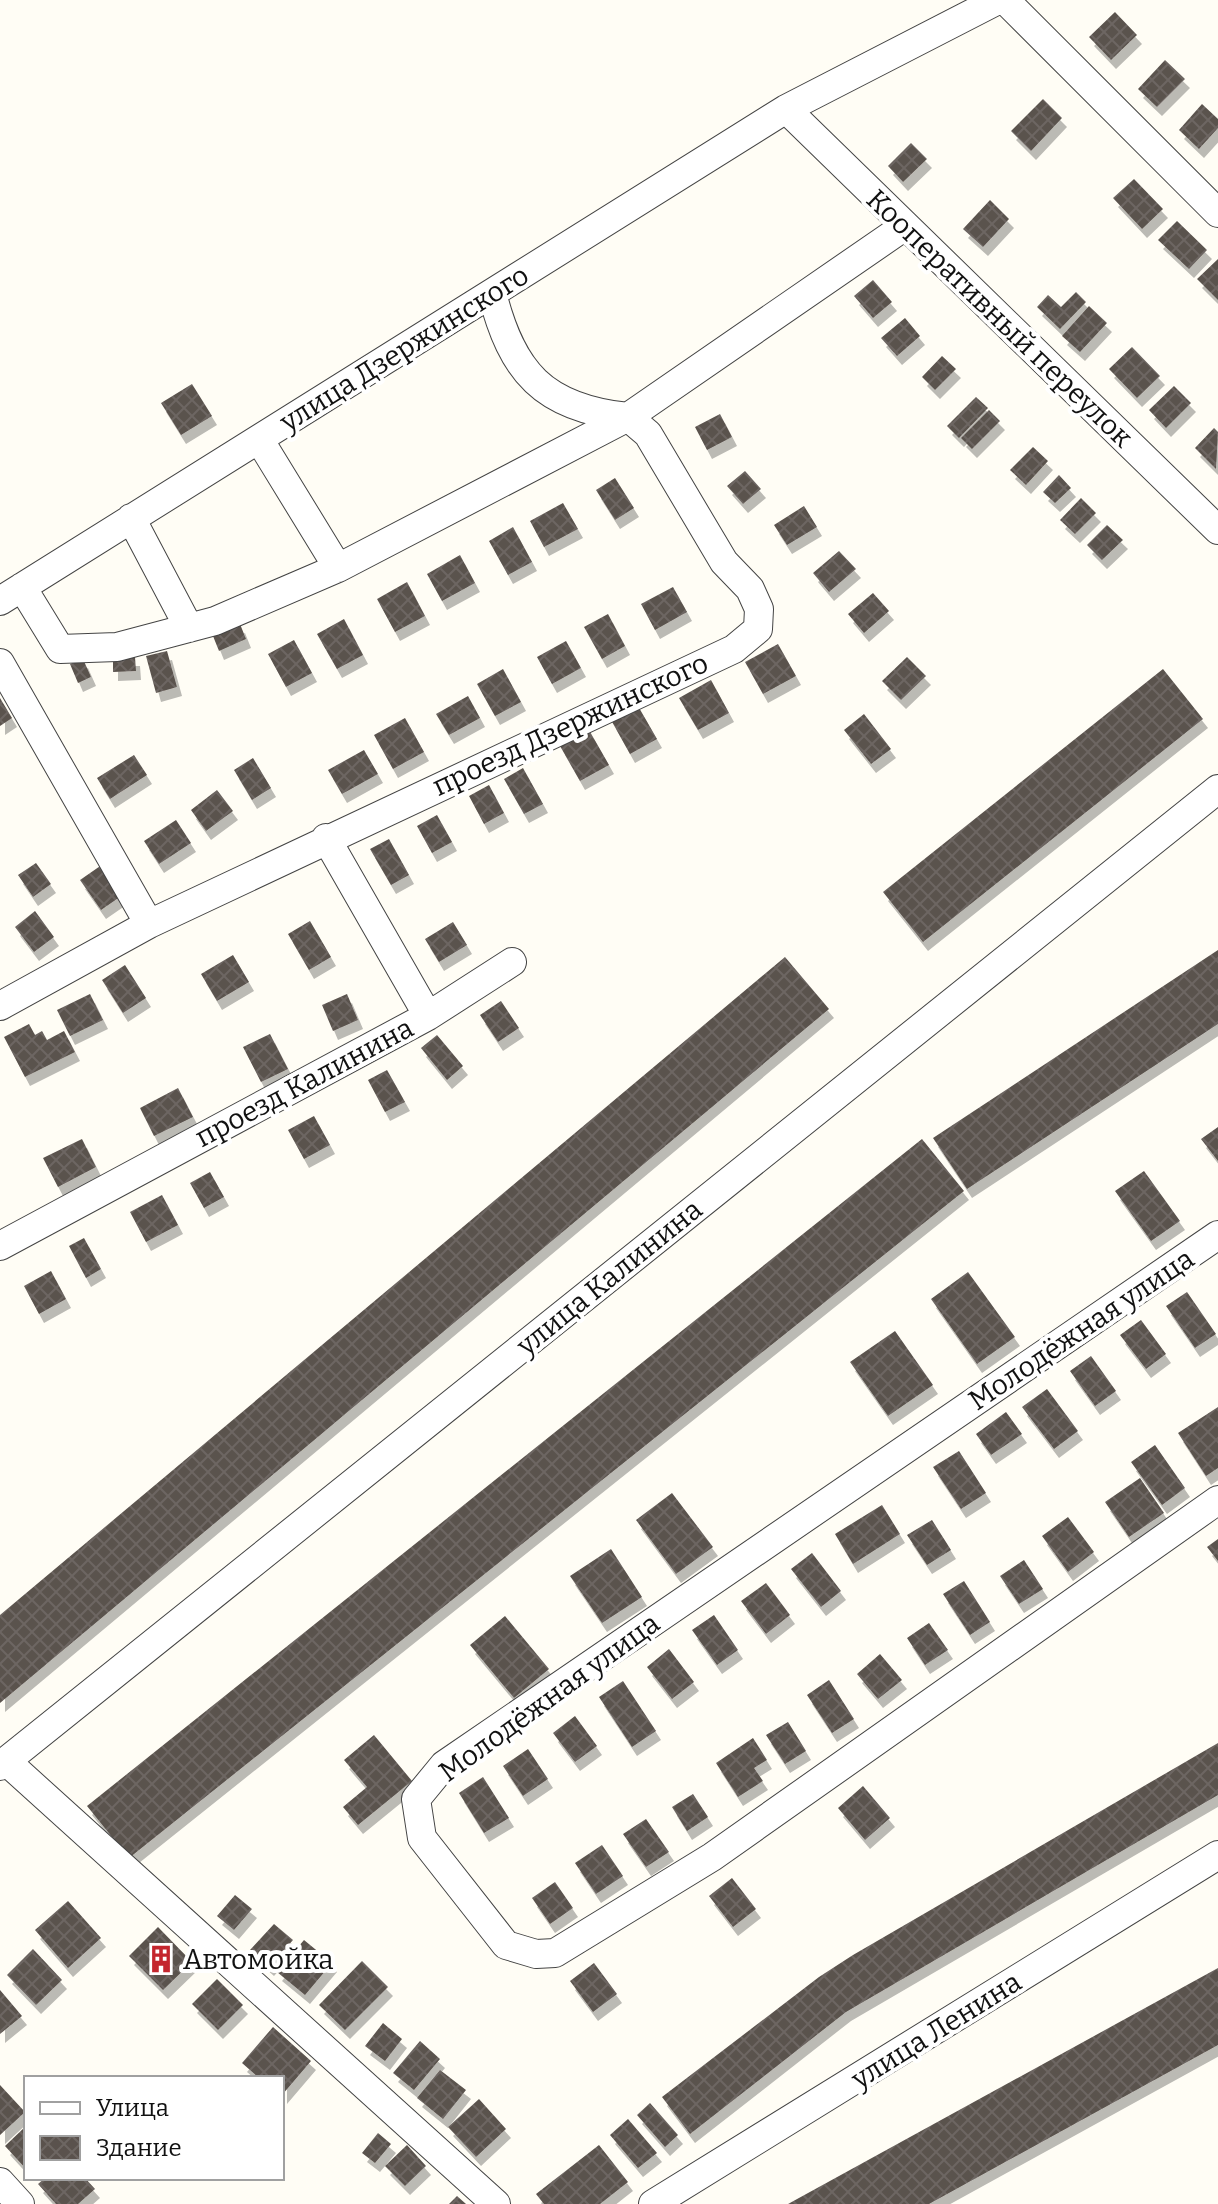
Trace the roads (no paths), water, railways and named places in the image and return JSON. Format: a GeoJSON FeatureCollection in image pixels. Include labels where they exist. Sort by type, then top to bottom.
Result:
{"type":"FeatureCollection","features":[{"type":"Feature","properties":{"kind":"street","name":"улица Дзержинского"},"geometry":{"type":"LineString","coordinates":[[338,568],[215,621],[117,647],[60,649],[11,594],[786,109],[998,0]]}},
{"type":"Feature","properties":{"kind":"street"},"geometry":{"type":"LineString","coordinates":[[1005,0],[1218,213]]}},
{"type":"Feature","properties":{"kind":"street","name":"Кооперативный переулок"},"geometry":{"type":"LineString","coordinates":[[786,109],[1217,527]]}},
{"type":"Feature","properties":{"kind":"street"},"geometry":{"type":"LineString","coordinates":[[259,439],[338,568],[628,417],[905,226]]}},
{"type":"Feature","properties":{"kind":"street"},"geometry":{"type":"LineString","coordinates":[[492,293],[503,337],[521,367],[546,391],[603,414],[628,417]]}},
{"type":"Feature","properties":{"kind":"street","name":"проезд Дзержинского"},"geometry":{"type":"LineString","coordinates":[[0,1006],[149,924],[326,838],[734,649],[758,629],[759,609],[750,589],[724,562],[648,434],[628,417]]}},
{"type":"Feature","properties":{"kind":"street"},"geometry":{"type":"LineString","coordinates":[[131,518],[189,628]]}},
{"type":"Feature","properties":{"kind":"street"},"geometry":{"type":"LineString","coordinates":[[0,663],[149,924]]}},
{"type":"Feature","properties":{"kind":"street","name":"улица Калинина"},"geometry":{"type":"LineString","coordinates":[[3,1763],[1218,789]]}},
{"type":"Feature","properties":{"kind":"street","name":"проезд Калинина"},"geometry":{"type":"LineString","coordinates":[[0,1246],[428,1016],[326,838]]}},
{"type":"Feature","properties":{"kind":"street"},"geometry":{"type":"LineString","coordinates":[[428,1016],[512,962]]}},
{"type":"Feature","properties":{"kind":"street","name":"Молодёжная улица"},"geometry":{"type":"LineString","coordinates":[[1218,1235],[444,1765],[416,1799],[422,1838],[506,1945],[536,1954],[555,1953],[712,1857],[1218,1500]]}},
{"type":"Feature","properties":{"kind":"street"},"geometry":{"type":"LineString","coordinates":[[3,1763],[496,2204]]}},
{"type":"Feature","properties":{"kind":"street","name":"улица Ленина"},"geometry":{"type":"LineString","coordinates":[[653,2204],[1218,1855]]}},
{"type":"Feature","properties":{"kind":"street"},"geometry":{"type":"LineString","coordinates":[[0,2182],[20,2204]]}},
{"type":"Feature","properties":{"kind":"place","name":"Автомойка"},"geometry":{"type":"Point","coordinates":[161,1959]}}]}
